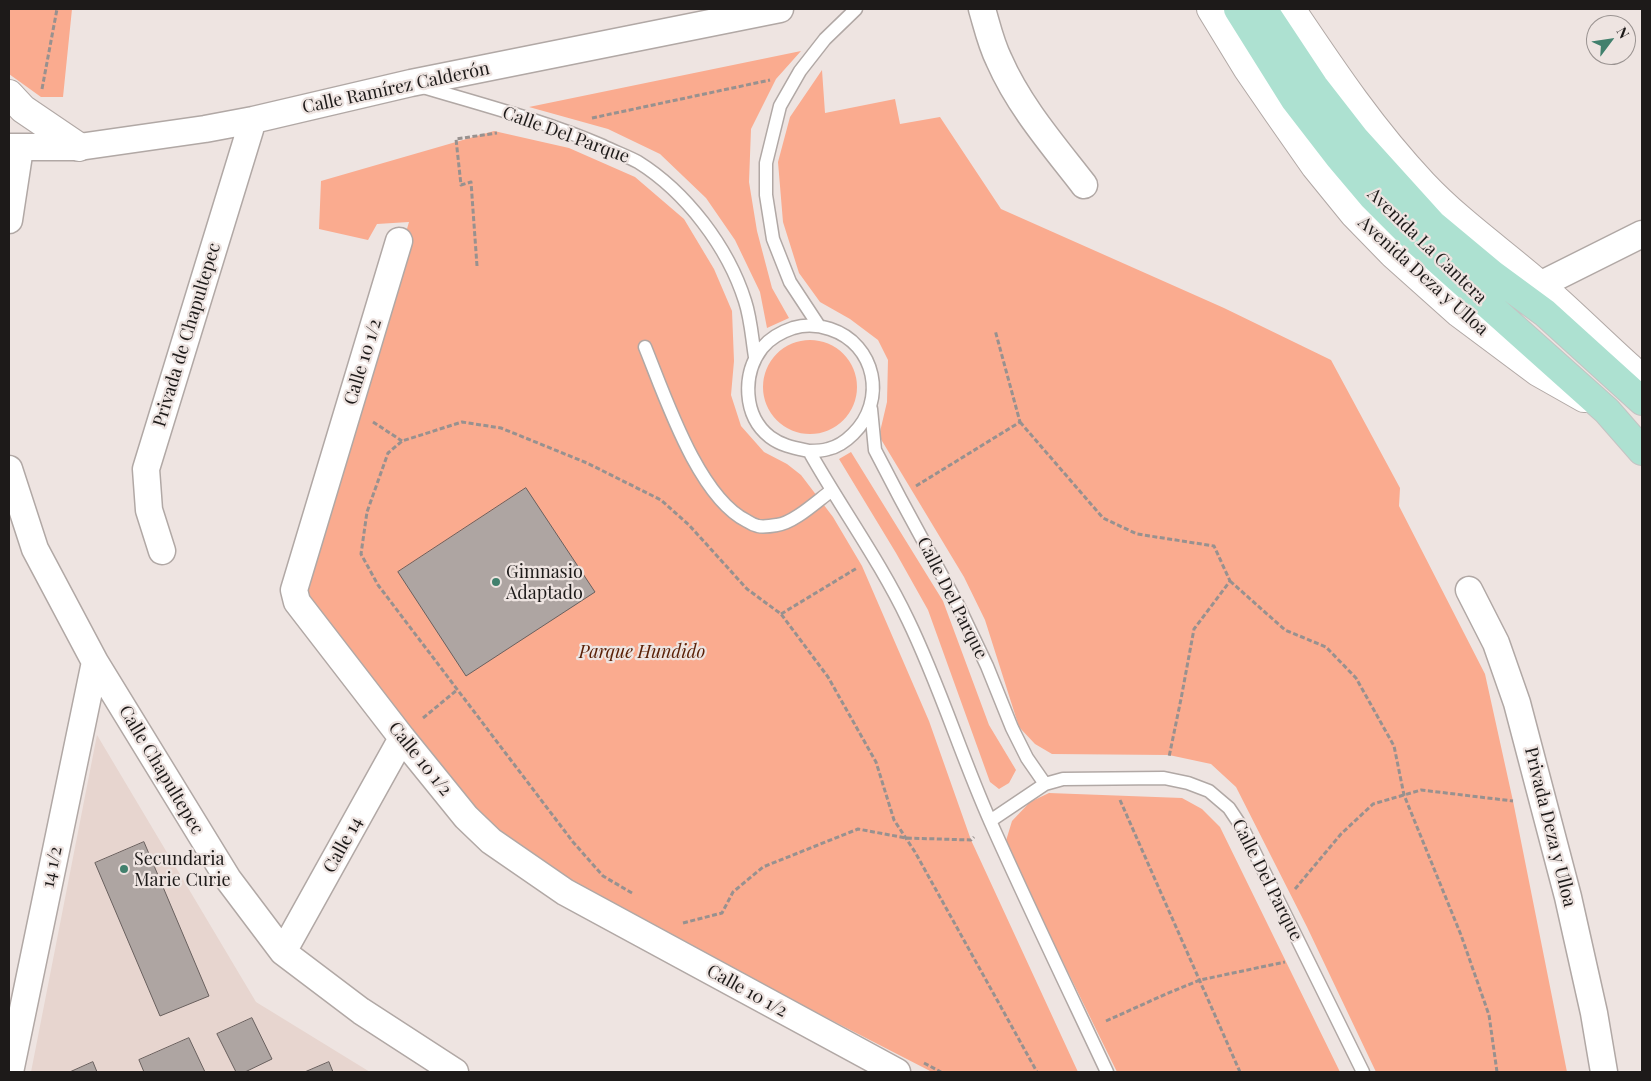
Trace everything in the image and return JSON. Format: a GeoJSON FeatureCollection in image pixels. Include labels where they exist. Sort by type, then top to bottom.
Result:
{"type":"FeatureCollection","features":[{"type":"Feature","properties":{"kind":"main road","name":"Avenida La Cantera"},"geometry":{"type":"LineString","coordinates":[[1238,9],[1295,100],[1372,196],[1418,242],[1607,411]]}},
{"type":"Feature","properties":{"kind":"main road","name":"Avenida La Cantera"},"geometry":{"type":"LineString","coordinates":[[1263,9],[1314,86],[1356,140],[1432,224],[1492,274],[1545,313],[1642,400]]}},
{"type":"Feature","properties":{"kind":"main road","name":"Avenida Deza y Ulloa"},"geometry":{"type":"LineString","coordinates":[[1607,411],[1642,451]]}},
{"type":"Feature","properties":{"kind":"street","name":"Calle Ramírez Calderón"},"geometry":{"type":"LineString","coordinates":[[14,148],[79,147],[254,120],[411,83],[780,9]]}},
{"type":"Feature","properties":{"kind":"street"},"geometry":{"type":"LineString","coordinates":[[982,9],[998,59],[1011,86],[1084,185]]}},
{"type":"Feature","properties":{"kind":"street","name":"Avenida Deza y Ulloa"},"geometry":{"type":"LineString","coordinates":[[1211,9],[1247,68],[1316,166],[1354,214],[1393,254],[1459,313],[1505,349],[1538,372],[1607,411]]}},
{"type":"Feature","properties":{"kind":"street"},"geometry":{"type":"LineString","coordinates":[[1291,9],[1352,100],[1417,178],[1480,237],[1540,285],[1642,381]]}},
{"type":"Feature","properties":{"kind":"street"},"geometry":{"type":"LineString","coordinates":[[9,94],[23,109],[79,147]]}},
{"type":"Feature","properties":{"kind":"street","name":"Privada de Chapultepec"},"geometry":{"type":"LineString","coordinates":[[162,551],[149,510],[146,469],[254,120]]}},
{"type":"Feature","properties":{"kind":"street"},"geometry":{"type":"LineString","coordinates":[[9,220],[14,148]]}},
{"type":"Feature","properties":{"kind":"street"},"geometry":{"type":"LineString","coordinates":[[1540,285],[1642,234]]}},
{"type":"Feature","properties":{"kind":"street","name":"Calle 10 1/2"},"geometry":{"type":"LineString","coordinates":[[399,241],[294,590],[297,602],[466,817],[491,840],[565,892],[897,1072]]}},
{"type":"Feature","properties":{"kind":"street","name":"Calle Chapultepec"},"geometry":{"type":"LineString","coordinates":[[9,469],[35,549],[95,662],[228,879],[284,952],[361,1011],[456,1072]]}},
{"type":"Feature","properties":{"kind":"street","name":"Privada Deza y Ulloa"},"geometry":{"type":"LineString","coordinates":[[1470,590],[1496,643],[1517,703],[1568,897],[1594,1013],[1604,1072]]}},
{"type":"Feature","properties":{"kind":"street","name":"14 1/2"},"geometry":{"type":"LineString","coordinates":[[10,1072],[95,662]]}},
{"type":"Feature","properties":{"kind":"street","name":"Calle 14"},"geometry":{"type":"LineString","coordinates":[[284,952],[402,738]]}},
{"type":"Feature","properties":{"kind":"lane"},"geometry":{"type":"LineString","coordinates":[[819,326],[790,282],[773,239],[766,195],[766,163],[780,106],[800,71],[825,39],[856,9]]}},
{"type":"Feature","properties":{"kind":"lane","name":"Calle Del Parque"},"geometry":{"type":"LineString","coordinates":[[411,83],[550,125],[637,162],[662,180],[697,214],[728,259],[745,302],[755,357]]}},
{"type":"Feature","properties":{"kind":"lane","name":"Calle Del Parque"},"geometry":{"type":"LineString","coordinates":[[871,408],[862,426],[847,440],[829,449],[809,451],[788,447],[769,436],[756,419],[748,399],[748,377],[755,357],[767,342],[782,332],[801,326],[819,326],[840,332],[857,346],[869,364],[873,386],[871,408],[875,450],[958,605],[1027,758],[1045,784]]}},
{"type":"Feature","properties":{"kind":"lane"},"geometry":{"type":"LineString","coordinates":[[645,346],[683,440],[704,477],[725,504],[738,516],[756,526],[778,525],[797,516],[831,491]]}},
{"type":"Feature","properties":{"kind":"lane"},"geometry":{"type":"LineString","coordinates":[[809,451],[831,491],[872,553],[908,620],[939,690],[990,822],[1107,1072]]}},
{"type":"Feature","properties":{"kind":"lane","name":"Calle Del Parque"},"geometry":{"type":"LineString","coordinates":[[990,822],[1045,784],[1063,779],[1164,778],[1188,783],[1209,791],[1229,808],[1243,829],[1363,1072]]}},
{"type":"Feature","properties":{"kind":"path"},"geometry":{"type":"LineString","coordinates":[[41,97],[57,9]]}},
{"type":"Feature","properties":{"kind":"path"},"geometry":{"type":"LineString","coordinates":[[995,330],[1020,422],[1103,518],[1137,534],[1214,546],[1230,581],[1286,630],[1326,647],[1356,678],[1394,746],[1404,795],[1462,935],[1489,1015],[1497,1072]]}},
{"type":"Feature","properties":{"kind":"path"},"geometry":{"type":"LineString","coordinates":[[370,420],[402,441]]}},
{"type":"Feature","properties":{"kind":"path"},"geometry":{"type":"LineString","coordinates":[[635,895],[603,876],[574,842],[378,585],[361,554],[367,512],[385,462],[388,454],[402,441],[462,422],[501,428],[587,463],[661,500],[689,525],[747,589],[781,614],[828,677],[876,762],[894,820],[906,838],[1037,1072]]}},
{"type":"Feature","properties":{"kind":"path"},"geometry":{"type":"LineString","coordinates":[[900,498],[1020,422]]}},
{"type":"Feature","properties":{"kind":"path"},"geometry":{"type":"LineString","coordinates":[[781,614],[862,566],[872,553]]}},
{"type":"Feature","properties":{"kind":"path"},"geometry":{"type":"LineString","coordinates":[[1164,778],[1194,629],[1230,581]]}},
{"type":"Feature","properties":{"kind":"path"},"geometry":{"type":"LineString","coordinates":[[422,718],[457,690]]}},
{"type":"Feature","properties":{"kind":"path"},"geometry":{"type":"LineString","coordinates":[[1282,908],[1291,894],[1341,834],[1373,804],[1421,790],[1514,801]]}},
{"type":"Feature","properties":{"kind":"path"},"geometry":{"type":"LineString","coordinates":[[1118,795],[1240,1072]]}},
{"type":"Feature","properties":{"kind":"path"},"geometry":{"type":"LineString","coordinates":[[675,918],[683,923],[722,913],[733,892],[763,867],[858,829],[906,838],[971,840],[990,822]]}},
{"type":"Feature","properties":{"kind":"path"},"geometry":{"type":"LineString","coordinates":[[1103,1022],[1200,980],[1307,957]]}},
{"type":"Feature","properties":{"kind":"shaded area","name":"Secundaria Marie Curie"},"geometry":{"type":"Polygon","coordinates":[[[97,735],[256,1002],[370,1072],[31,1072],[97,735]]]}},
{"type":"Feature","properties":{"kind":"green space"},"geometry":{"type":"Polygon","coordinates":[[[9,9],[72,9],[63,97],[41,97],[9,74],[9,9]]]}},
{"type":"Feature","properties":{"kind":"green space"},"geometry":{"type":"Polygon","coordinates":[[[801,51],[776,79],[751,129],[749,182],[757,231],[772,288],[789,318],[767,328],[760,292],[735,240],[706,198],[660,154],[608,129],[529,107],[801,51]]]}},
{"type":"Feature","properties":{"kind":"green space"},"geometry":{"type":"Polygon","coordinates":[[[822,70],[825,113],[895,99],[900,124],[940,117],[1001,209],[1224,308],[1331,360],[1400,488],[1399,506],[1485,674],[1513,801],[1567,1072],[1376,1072],[1307,927],[1236,787],[1211,764],[1169,755],[1052,754],[1035,744],[1019,727],[985,620],[964,577],[879,436],[887,402],[888,360],[878,340],[850,319],[820,302],[799,273],[783,222],[778,162],[790,117],[822,70]]]}},
{"type":"Feature","properties":{"kind":"green space","name":"Parque Hundido"},"geometry":{"type":"Polygon","coordinates":[[[494,131],[569,148],[635,177],[684,219],[714,269],[732,311],[734,361],[731,395],[741,426],[764,452],[787,464],[801,475],[833,517],[862,566],[929,721],[971,840],[1078,1072],[932,1072],[561,881],[488,834],[300,596],[409,222],[377,224],[368,240],[319,229],[321,181],[494,131]]]}},
{"type":"Feature","properties":{"kind":"green space"},"geometry":{"type":"Polygon","coordinates":[[[801,340],[819,340],[844,353],[854,369],[857,387],[854,405],[844,421],[819,434],[801,434],[776,421],[763,396],[763,378],[776,353],[801,340]]]}},
{"type":"Feature","properties":{"kind":"green space"},"geometry":{"type":"Polygon","coordinates":[[[851,452],[943,601],[989,725],[1016,770],[1009,783],[999,789],[990,782],[928,610],[839,459],[851,452]]]}},
{"type":"Feature","properties":{"kind":"green space"},"geometry":{"type":"Polygon","coordinates":[[[1049,793],[1182,798],[1202,809],[1220,827],[1340,1072],[1117,1072],[1005,844],[1012,821],[1030,802],[1049,793]]]}},
{"type":"Feature","properties":{"kind":"building","name":"Gimnasio Adaptado"},"geometry":{"type":"Polygon","coordinates":[[[526,488],[595,592],[466,676],[398,572],[526,488]]]}},
{"type":"Feature","properties":{"kind":"building"},"geometry":{"type":"Polygon","coordinates":[[[144,842],[209,996],[160,1016],[95,863],[144,842]]]}},
{"type":"Feature","properties":{"kind":"building"},"geometry":{"type":"Polygon","coordinates":[[[252,1018],[272,1059],[245,1072],[236,1072],[217,1034],[252,1018]]]}},
{"type":"Feature","properties":{"kind":"building"},"geometry":{"type":"Polygon","coordinates":[[[189,1038],[205,1072],[144,1072],[139,1060],[189,1038]]]}},
{"type":"Feature","properties":{"kind":"building"},"geometry":{"type":"Polygon","coordinates":[[[93,1062],[97,1072],[70,1072],[93,1062]]]}},
{"type":"Feature","properties":{"kind":"building"},"geometry":{"type":"Polygon","coordinates":[[[329,1062],[333,1072],[305,1072],[329,1062]]]}},
{"type":"Feature","properties":{"kind":"place","name":"Gimnasio Adaptado"},"geometry":{"type":"Point","coordinates":[496,582]}},
{"type":"Feature","properties":{"kind":"place","name":"Secundaria Marie Curie"},"geometry":{"type":"Point","coordinates":[124,869]}}]}
